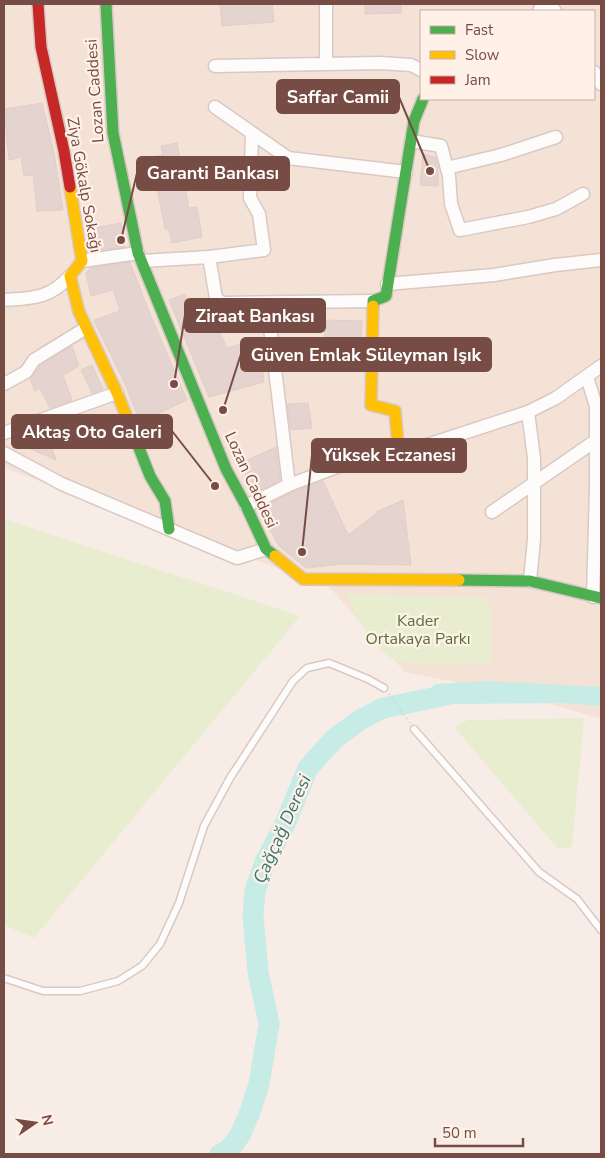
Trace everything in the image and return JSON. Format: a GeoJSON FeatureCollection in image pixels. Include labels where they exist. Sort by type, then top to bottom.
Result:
{"type":"FeatureCollection","features":[{"type":"Feature","properties":{"kind":"street","name":"Ziya Gökalp Sokağı"},"geometry":{"type":"LineString","coordinates":[[38,4],[41,47],[64,151],[82,261],[70,276]]}},
{"type":"Feature","properties":{"kind":"street","name":"Lozan Caddesi"},"geometry":{"type":"LineString","coordinates":[[106,4],[113,133],[140,257],[226,469],[266,549],[303,579],[530,580],[597,598]]}},
{"type":"Feature","properties":{"kind":"street"},"geometry":{"type":"LineString","coordinates":[[326,4],[326,64]]}},
{"type":"Feature","properties":{"kind":"street"},"geometry":{"type":"LineString","coordinates":[[214,66],[380,63],[411,65],[420,70]]}},
{"type":"Feature","properties":{"kind":"street"},"geometry":{"type":"LineString","coordinates":[[208,257],[216,298],[222,303],[373,301],[386,296],[414,120],[423,100]]}},
{"type":"Feature","properties":{"kind":"street"},"geometry":{"type":"LineString","coordinates":[[215,107],[288,158],[406,172]]}},
{"type":"Feature","properties":{"kind":"street"},"geometry":{"type":"LineString","coordinates":[[82,261],[140,257],[208,257],[264,250],[258,214],[250,198],[252,134]]}},
{"type":"Feature","properties":{"kind":"street"},"geometry":{"type":"LineString","coordinates":[[447,168],[501,155],[556,137]]}},
{"type":"Feature","properties":{"kind":"street"},"geometry":{"type":"LineString","coordinates":[[411,141],[441,146],[449,176],[451,204],[460,230],[528,217],[556,209],[583,194]]}},
{"type":"Feature","properties":{"kind":"street"},"geometry":{"type":"LineString","coordinates":[[387,284],[494,275],[601,260]]}},
{"type":"Feature","properties":{"kind":"street"},"geometry":{"type":"LineString","coordinates":[[4,300],[37,298],[61,286],[70,276]]}},
{"type":"Feature","properties":{"kind":"street"},"geometry":{"type":"LineString","coordinates":[[70,276],[79,312],[117,393],[150,476],[165,501],[169,529]]}},
{"type":"Feature","properties":{"kind":"street"},"geometry":{"type":"LineString","coordinates":[[373,301],[370,405],[394,411],[399,456]]}},
{"type":"Feature","properties":{"kind":"street"},"geometry":{"type":"LineString","coordinates":[[267,303],[288,485]]}},
{"type":"Feature","properties":{"kind":"street"},"geometry":{"type":"LineString","coordinates":[[4,384],[26,372],[34,360],[86,328]]}},
{"type":"Feature","properties":{"kind":"street"},"geometry":{"type":"LineString","coordinates":[[246,506],[288,485],[350,462],[386,460],[528,412],[556,398],[601,366]]}},
{"type":"Feature","properties":{"kind":"street"},"geometry":{"type":"LineString","coordinates":[[587,377],[596,406],[598,439],[597,598]]}},
{"type":"Feature","properties":{"kind":"street"},"geometry":{"type":"LineString","coordinates":[[4,433],[117,393]]}},
{"type":"Feature","properties":{"kind":"street"},"geometry":{"type":"LineString","coordinates":[[528,412],[534,458],[534,539],[530,580]]}},
{"type":"Feature","properties":{"kind":"street"},"geometry":{"type":"LineString","coordinates":[[492,512],[534,485],[598,439]]}},
{"type":"Feature","properties":{"kind":"street"},"geometry":{"type":"LineString","coordinates":[[4,453],[62,484],[238,558],[266,549]]}},
{"type":"Feature","properties":{"kind":"lane"},"geometry":{"type":"LineString","coordinates":[[4,978],[43,991],[80,991],[118,981],[142,966],[160,944],[179,903],[204,826],[230,778],[293,681],[307,668],[329,663],[368,679],[384,688]]}},
{"type":"Feature","properties":{"kind":"lane"},"geometry":{"type":"LineString","coordinates":[[414,729],[539,872],[577,899],[601,930]]}},
{"type":"Feature","properties":{"kind":"path"},"geometry":{"type":"LineString","coordinates":[[384,688],[414,729]]}},
{"type":"Feature","properties":{"kind":"shaded area"},"geometry":{"type":"Polygon","coordinates":[[[4,4],[601,4],[601,719],[521,695],[405,672],[329,587],[4,468],[4,4]]]}},
{"type":"Feature","properties":{"kind":"green space"},"geometry":{"type":"Polygon","coordinates":[[[4,519],[300,616],[34,938],[4,925],[4,519]]]}},
{"type":"Feature","properties":{"kind":"green space","name":"Kader Ortakaya Parkı"},"geometry":{"type":"Polygon","coordinates":[[[347,594],[489,598],[492,662],[423,664],[408,663],[389,657],[370,637],[347,594]]]}},
{"type":"Feature","properties":{"kind":"green space"},"geometry":{"type":"Polygon","coordinates":[[[584,718],[572,847],[558,849],[454,727],[468,720],[584,718]]]}},
{"type":"Feature","properties":{"kind":"water"},"geometry":{"type":"Polygon","coordinates":[[[489,681],[601,687],[601,706],[562,703],[448,704],[419,700],[435,684],[489,681]]]}},
{"type":"Feature","properties":{"kind":"building"},"geometry":{"type":"Polygon","coordinates":[[[220,4],[272,4],[274,22],[222,26],[220,4]]]}},
{"type":"Feature","properties":{"kind":"building"},"geometry":{"type":"Polygon","coordinates":[[[365,4],[401,4],[401,13],[365,14],[365,4]]]}},
{"type":"Feature","properties":{"kind":"building"},"geometry":{"type":"Polygon","coordinates":[[[42,103],[54,153],[63,210],[37,211],[33,175],[24,176],[21,157],[9,160],[4,109],[42,103]]]}},
{"type":"Feature","properties":{"kind":"building"},"geometry":{"type":"Polygon","coordinates":[[[177,143],[189,208],[197,207],[202,237],[172,243],[169,229],[165,229],[151,157],[163,155],[161,146],[177,143]]]}},
{"type":"Feature","properties":{"kind":"building"},"geometry":{"type":"Polygon","coordinates":[[[423,154],[435,157],[438,167],[438,186],[420,185],[423,154]]]}},
{"type":"Feature","properties":{"kind":"building"},"geometry":{"type":"Polygon","coordinates":[[[121,223],[124,247],[91,251],[87,229],[121,223]]]}},
{"type":"Feature","properties":{"kind":"building"},"geometry":{"type":"Polygon","coordinates":[[[130,262],[187,400],[140,422],[127,388],[94,320],[120,311],[113,290],[91,296],[86,273],[90,268],[130,262]]]}},
{"type":"Feature","properties":{"kind":"building"},"geometry":{"type":"Polygon","coordinates":[[[185,294],[193,317],[200,313],[208,332],[218,328],[227,348],[259,338],[264,382],[209,397],[169,300],[185,294]]]}},
{"type":"Feature","properties":{"kind":"building"},"geometry":{"type":"Polygon","coordinates":[[[326,320],[362,321],[361,364],[322,365],[326,320]]]}},
{"type":"Feature","properties":{"kind":"building"},"geometry":{"type":"Polygon","coordinates":[[[72,346],[79,366],[63,375],[72,400],[50,408],[40,388],[35,391],[30,379],[40,366],[72,346]]]}},
{"type":"Feature","properties":{"kind":"building"},"geometry":{"type":"Polygon","coordinates":[[[92,365],[103,389],[92,393],[81,370],[92,365]]]}},
{"type":"Feature","properties":{"kind":"building"},"geometry":{"type":"Polygon","coordinates":[[[308,403],[312,428],[291,430],[287,404],[308,403]]]}},
{"type":"Feature","properties":{"kind":"building"},"geometry":{"type":"Polygon","coordinates":[[[44,428],[56,460],[12,441],[44,428]]]}},
{"type":"Feature","properties":{"kind":"building"},"geometry":{"type":"Polygon","coordinates":[[[276,447],[280,480],[254,493],[241,463],[276,447]]]}},
{"type":"Feature","properties":{"kind":"building"},"geometry":{"type":"Polygon","coordinates":[[[323,481],[348,535],[376,514],[376,512],[403,500],[411,565],[342,564],[306,568],[279,546],[259,509],[292,492],[323,481]]]}},
{"type":"Feature","properties":{"kind":"waterway","name":"Çağçağ Deresi"},"geometry":{"type":"LineString","coordinates":[[220,1154],[229,1150],[240,1135],[250,1112],[259,1084],[269,1024],[258,972],[253,916],[255,891],[265,862],[285,824],[308,768],[334,739],[360,720],[383,708],[447,695]]}},
{"type":"Feature","properties":{"kind":"traffic: fast"},"geometry":{"type":"LineString","coordinates":[[106,4],[113,133],[138,253],[226,469],[266,549],[275,556]]}},
{"type":"Feature","properties":{"kind":"traffic: fast"},"geometry":{"type":"LineString","coordinates":[[373,306],[373,301],[386,296],[414,121],[423,100]]}},
{"type":"Feature","properties":{"kind":"traffic: fast"},"geometry":{"type":"LineString","coordinates":[[128,420],[150,476],[165,501],[169,529]]}},
{"type":"Feature","properties":{"kind":"traffic: fast"},"geometry":{"type":"LineString","coordinates":[[459,580],[530,581],[601,598]]}},
{"type":"Feature","properties":{"kind":"traffic: slow"},"geometry":{"type":"LineString","coordinates":[[70,187],[82,261],[70,276],[79,312],[128,420]]}},
{"type":"Feature","properties":{"kind":"traffic: slow"},"geometry":{"type":"LineString","coordinates":[[373,306],[371,405],[395,411],[399,456]]}},
{"type":"Feature","properties":{"kind":"traffic: slow"},"geometry":{"type":"LineString","coordinates":[[275,556],[303,579],[459,580]]}},
{"type":"Feature","properties":{"kind":"traffic: jam"},"geometry":{"type":"LineString","coordinates":[[38,4],[41,47],[70,187]]}},
{"type":"Feature","properties":{"kind":"place","name":"Saffar Camii"},"geometry":{"type":"Point","coordinates":[430,171]}},
{"type":"Feature","properties":{"kind":"place","name":"Garanti Bankası"},"geometry":{"type":"Point","coordinates":[121,240]}},
{"type":"Feature","properties":{"kind":"place","name":"Ziraat Bankası"},"geometry":{"type":"Point","coordinates":[174,384]}},
{"type":"Feature","properties":{"kind":"place","name":"Güven Emlak Süleyman Işık"},"geometry":{"type":"Point","coordinates":[223,410]}},
{"type":"Feature","properties":{"kind":"place","name":"Aktaş Oto Galeri"},"geometry":{"type":"Point","coordinates":[215,486]}},
{"type":"Feature","properties":{"kind":"place","name":"Yüksek Eczanesi"},"geometry":{"type":"Point","coordinates":[302,552]}}]}
